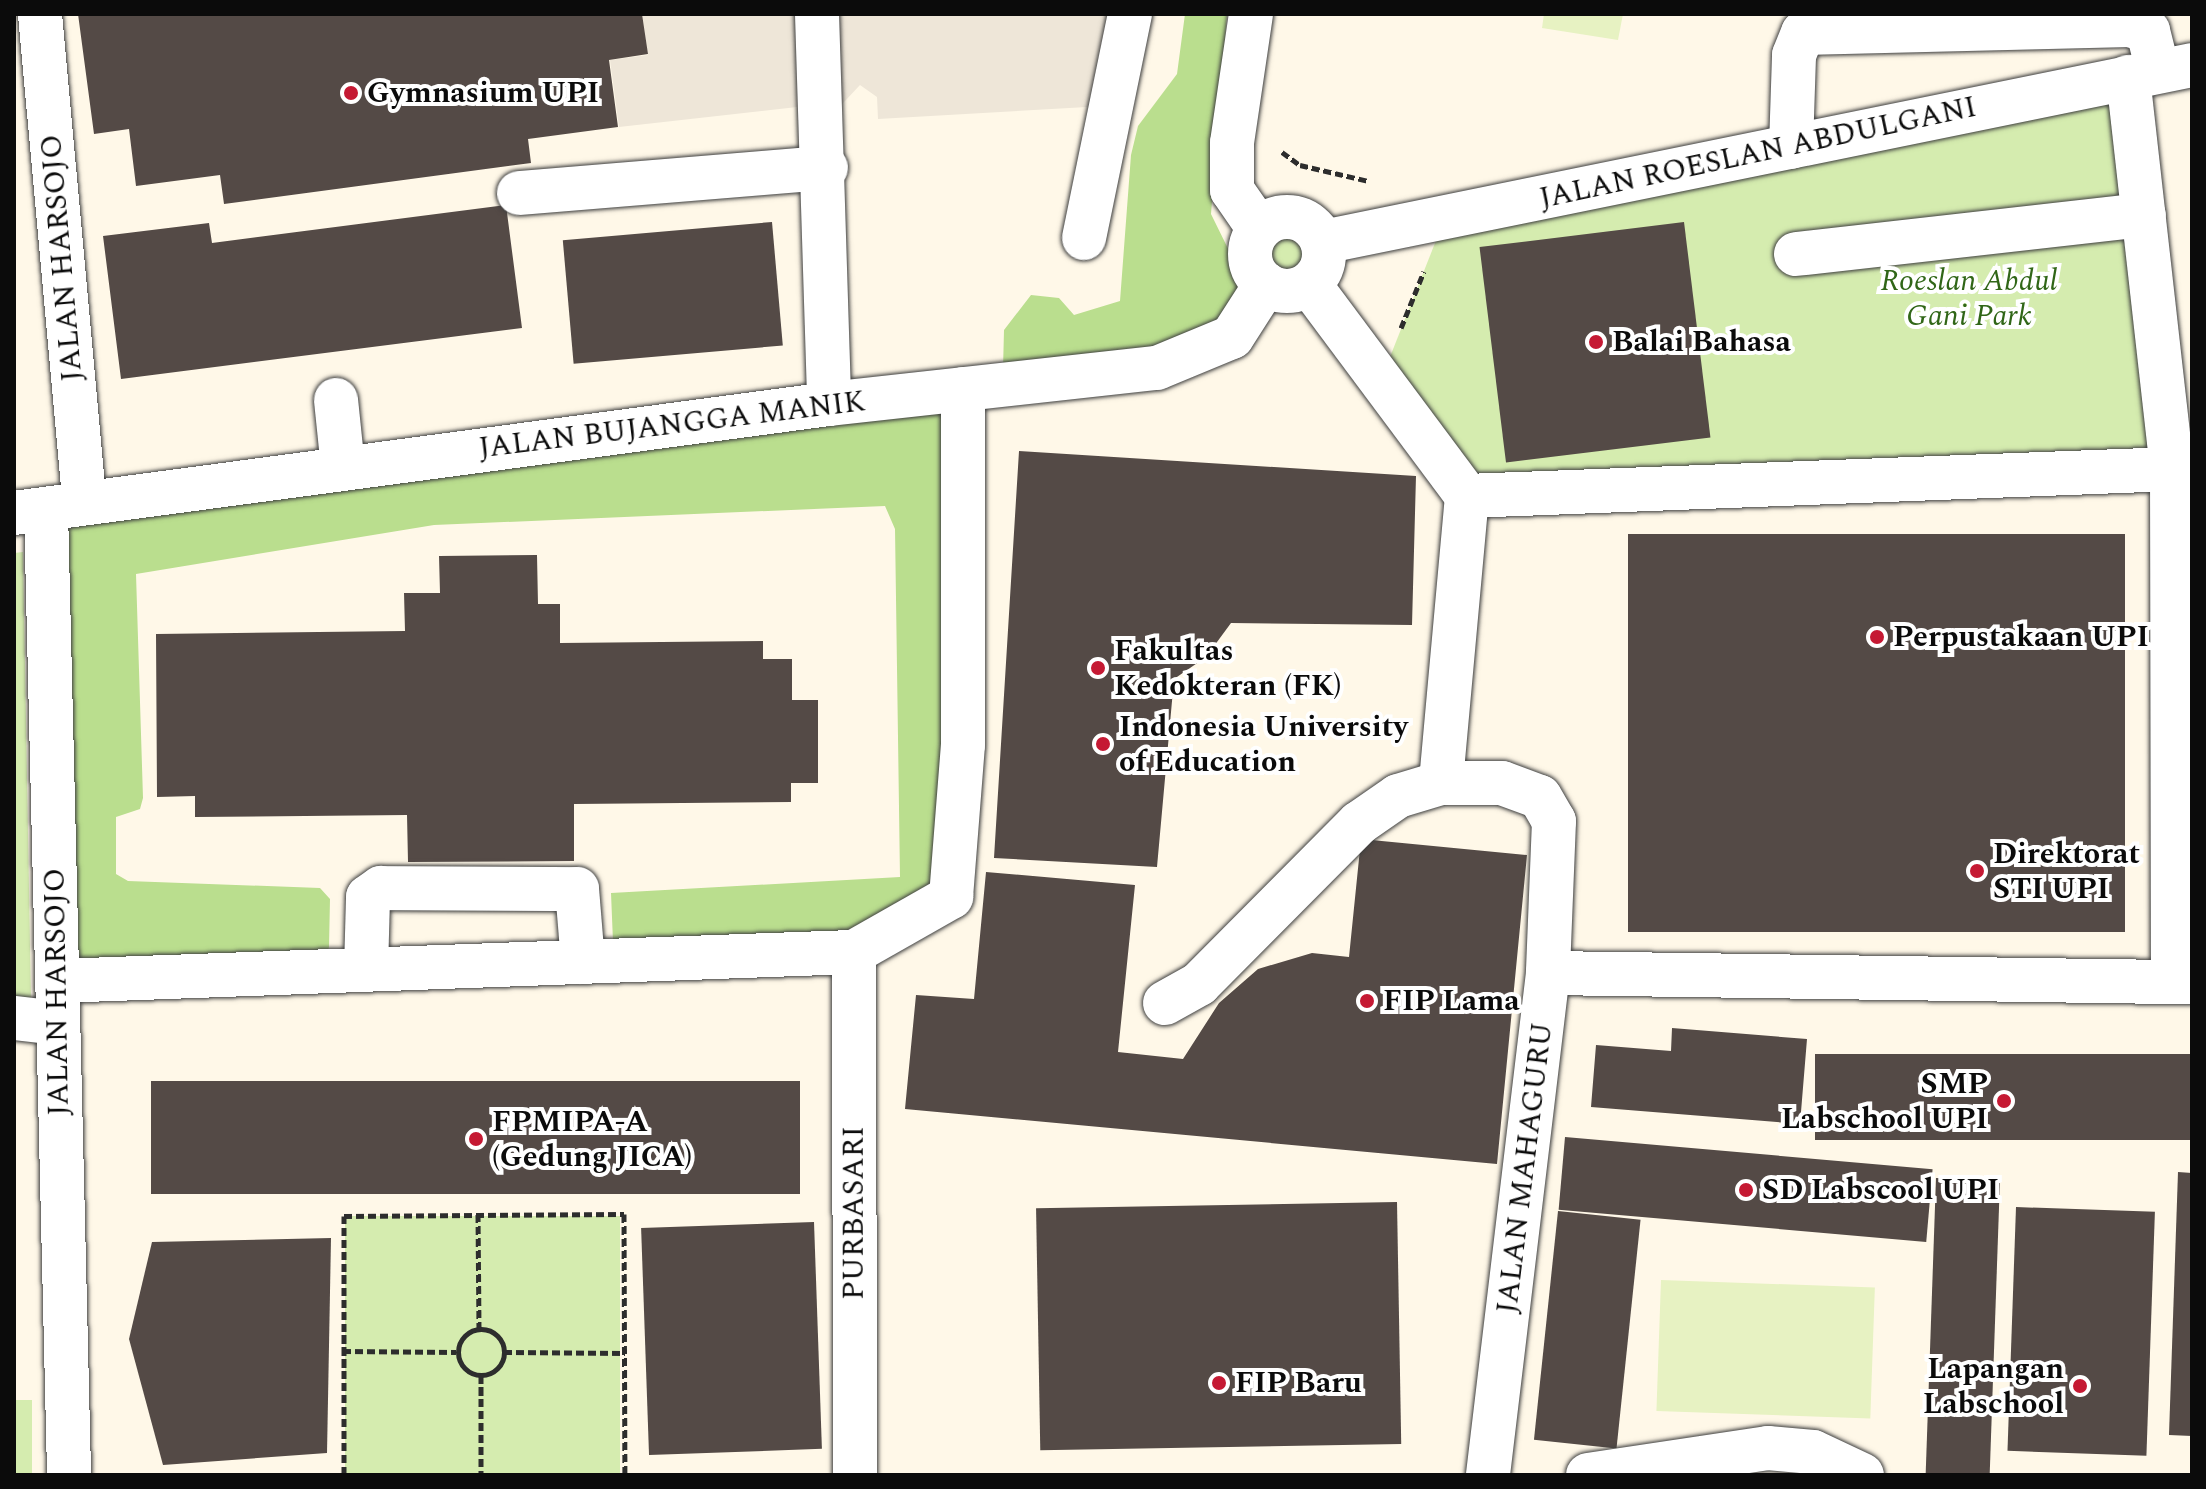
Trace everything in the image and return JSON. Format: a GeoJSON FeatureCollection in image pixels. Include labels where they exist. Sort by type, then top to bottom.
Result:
{"type":"FeatureCollection","features":[{"type":"Feature","properties":{"kind":"lane","name":"JALAN HARSOJO"},"geometry":{"type":"LineString","coordinates":[[40,14],[69,1475]]}},
{"type":"Feature","properties":{"kind":"lane"},"geometry":{"type":"LineString","coordinates":[[817,14],[826,168],[829,404]]}},
{"type":"Feature","properties":{"kind":"lane"},"geometry":{"type":"LineString","coordinates":[[1084,238],[1130,14]]}},
{"type":"Feature","properties":{"kind":"lane"},"geometry":{"type":"LineString","coordinates":[[1251,14],[1232,143],[1232,190],[1259,229]]}},
{"type":"Feature","properties":{"kind":"lane"},"geometry":{"type":"LineString","coordinates":[[1548,973],[2182,982],[2172,469],[2144,215],[2159,71],[2148,31],[2130,25],[1803,33],[1794,55],[1791,147]]}},
{"type":"Feature","properties":{"kind":"lane","name":"JALAN ROESLAN ABDULGANI"},"geometry":{"type":"LineString","coordinates":[[1323,242],[2159,71]]}},
{"type":"Feature","properties":{"kind":"lane"},"geometry":{"type":"LineString","coordinates":[[519,193],[826,168]]}},
{"type":"Feature","properties":{"kind":"lane"},"geometry":{"type":"LineString","coordinates":[[1796,254],[2144,215]]}},
{"type":"Feature","properties":{"kind":"lane"},"geometry":{"type":"LineString","coordinates":[[1287,216],[1302,219],[1323,242],[1320,272],[1309,284],[1280,290],[1266,284],[1250,258],[1259,229],[1287,216]]}},
{"type":"Feature","properties":{"kind":"lane","name":"JALAN BUJANGGA MANIK"},"geometry":{"type":"LineString","coordinates":[[48,508],[829,404],[1157,368],[1232,337],[1266,284]]}},
{"type":"Feature","properties":{"kind":"lane"},"geometry":{"type":"LineString","coordinates":[[1165,1003],[1199,984],[1359,823],[1398,796],[1441,783],[1467,496],[1309,284]]}},
{"type":"Feature","properties":{"kind":"lane"},"geometry":{"type":"LineString","coordinates":[[14,1018],[58,1002],[366,970],[854,952],[951,897],[963,745],[963,389]]}},
{"type":"Feature","properties":{"kind":"lane"},"geometry":{"type":"LineString","coordinates":[[336,400],[343,468]]}},
{"type":"Feature","properties":{"kind":"lane"},"geometry":{"type":"LineString","coordinates":[[1467,496],[2172,469]]}},
{"type":"Feature","properties":{"kind":"lane","name":"JALAN MAHAGURU"},"geometry":{"type":"LineString","coordinates":[[1441,783],[1502,783],[1540,797],[1554,821],[1548,973],[1488,1475]]}},
{"type":"Feature","properties":{"kind":"lane"},"geometry":{"type":"LineString","coordinates":[[366,970],[368,897],[381,888],[577,889],[583,962]]}},
{"type":"Feature","properties":{"kind":"lane","name":"PURBASARI"},"geometry":{"type":"LineString","coordinates":[[854,952],[855,1475]]}},
{"type":"Feature","properties":{"kind":"lane"},"geometry":{"type":"LineString","coordinates":[[1588,1475],[1768,1448],[1813,1452],[1862,1475]]}},
{"type":"Feature","properties":{"kind":"path"},"geometry":{"type":"LineString","coordinates":[[1273,140],[1300,165],[1378,183]]}},
{"type":"Feature","properties":{"kind":"path"},"geometry":{"type":"LineString","coordinates":[[478,1214],[479,1329]]}},
{"type":"Feature","properties":{"kind":"path"},"geometry":{"type":"LineString","coordinates":[[344,1475],[344,1216],[478,1214],[624,1214],[625,1475]]}},
{"type":"Feature","properties":{"kind":"path"},"geometry":{"type":"LineString","coordinates":[[479,1329],[496,1333],[504,1352],[496,1370],[481,1375],[469,1373],[456,1352],[458,1341],[479,1329]]}},
{"type":"Feature","properties":{"kind":"path"},"geometry":{"type":"LineString","coordinates":[[343,1351],[456,1352]]}},
{"type":"Feature","properties":{"kind":"path"},"geometry":{"type":"LineString","coordinates":[[504,1352],[625,1353]]}},
{"type":"Feature","properties":{"kind":"path"},"geometry":{"type":"LineString","coordinates":[[481,1375],[481,1475]]}},
{"type":"Feature","properties":{"kind":"green space"},"geometry":{"type":"Polygon","coordinates":[[[1185,14],[1227,14],[1211,214],[1240,273],[1237,301],[1192,347],[1003,369],[1004,330],[1031,295],[1059,298],[1074,315],[1120,301],[1131,155],[1138,126],[1177,74],[1185,14]]]}},
{"type":"Feature","properties":{"kind":"green space"},"geometry":{"type":"Polygon","coordinates":[[[1544,14],[1623,14],[1618,40],[1542,28],[1544,14]]]}},
{"type":"Feature","properties":{"kind":"green space","name":"Roeslan Abdul Gani Park"},"geometry":{"type":"Polygon","coordinates":[[[2131,83],[2153,464],[1469,490],[1390,357],[1437,238],[2131,83]]]}},
{"type":"Feature","properties":{"kind":"green space"},"geometry":{"type":"Polygon","coordinates":[[[1287,223],[1309,231],[1317,253],[1309,275],[1287,283],[1265,275],[1257,253],[1265,231],[1287,223]]]}},
{"type":"Feature","properties":{"kind":"green space"},"geometry":{"type":"Polygon","coordinates":[[[946,404],[939,882],[851,940],[613,942],[611,893],[900,877],[895,529],[885,506],[434,525],[136,574],[143,798],[140,809],[116,817],[116,874],[128,881],[320,888],[330,899],[329,947],[327,954],[77,964],[63,530],[113,517],[946,404]]]}},
{"type":"Feature","properties":{"kind":"green space"},"geometry":{"type":"Polygon","coordinates":[[[23,552],[31,1001],[14,999],[14,553],[23,552]]]}},
{"type":"Feature","properties":{"kind":"green space"},"geometry":{"type":"Polygon","coordinates":[[[345,1216],[620,1216],[620,1475],[345,1475],[345,1216]]]}},
{"type":"Feature","properties":{"kind":"green space"},"geometry":{"type":"Polygon","coordinates":[[[1661,1280],[1875,1287],[1870,1418],[1656,1411],[1661,1280]]]}},
{"type":"Feature","properties":{"kind":"green space"},"geometry":{"type":"Polygon","coordinates":[[[14,1400],[32,1400],[32,1475],[14,1475],[14,1400]]]}},
{"type":"Feature","properties":{"kind":"shaded area"},"geometry":{"type":"Polygon","coordinates":[[[642,14],[1123,14],[1105,106],[878,119],[877,97],[860,85],[800,149],[797,107],[619,127],[610,60],[648,55],[642,14]]]}},
{"type":"Feature","properties":{"kind":"building","name":"Gymnasium UPI"},"geometry":{"type":"Polygon","coordinates":[[[78,14],[642,14],[648,54],[609,60],[618,127],[528,139],[531,163],[224,204],[220,175],[136,186],[129,129],[94,134],[78,14]]]}},
{"type":"Feature","properties":{"kind":"building"},"geometry":{"type":"Polygon","coordinates":[[[506,205],[522,328],[121,379],[103,236],[209,223],[212,243],[506,205]]]}},
{"type":"Feature","properties":{"kind":"building"},"geometry":{"type":"Polygon","coordinates":[[[772,222],[783,346],[574,364],[563,240],[772,222]]]}},
{"type":"Feature","properties":{"kind":"building","name":"Balai Bahasa"},"geometry":{"type":"Polygon","coordinates":[[[1684,222],[1710,437],[1506,462],[1480,247],[1684,222]]]}},
{"type":"Feature","properties":{"kind":"building","name":"Fakultas Kedokteran (FK)"},"geometry":{"type":"Polygon","coordinates":[[[1019,451],[1416,476],[1412,625],[1231,623],[1206,657],[1174,679],[1157,867],[994,858],[1019,451]]]}},
{"type":"Feature","properties":{"kind":"building","name":"Perpustakaan UPI"},"geometry":{"type":"Polygon","coordinates":[[[1628,534],[2125,534],[2125,932],[1628,932],[1628,534]]]}},
{"type":"Feature","properties":{"kind":"building"},"geometry":{"type":"Polygon","coordinates":[[[537,555],[538,604],[560,604],[560,643],[763,641],[763,659],[792,659],[792,700],[818,700],[818,783],[791,783],[791,802],[574,804],[574,861],[408,862],[407,815],[195,817],[195,796],[157,797],[156,634],[405,631],[404,593],[440,593],[439,556],[537,555]]]}},
{"type":"Feature","properties":{"kind":"building","name":"FIP Lama"},"geometry":{"type":"Polygon","coordinates":[[[1361,839],[1527,855],[1497,1164],[905,1109],[916,995],[974,999],[986,872],[1135,885],[1118,1052],[1183,1059],[1219,1003],[1258,969],[1312,953],[1349,957],[1361,839]]]}},
{"type":"Feature","properties":{"kind":"building","name":"SD Labscool UPI"},"geometry":{"type":"Polygon","coordinates":[[[1672,1028],[1807,1039],[1800,1124],[1591,1107],[1596,1045],[1671,1051],[1672,1028]]]}},
{"type":"Feature","properties":{"kind":"building","name":"SMP Labschool UPI"},"geometry":{"type":"Polygon","coordinates":[[[1815,1054],[2192,1054],[2192,1140],[1815,1140],[1815,1054]]]}},
{"type":"Feature","properties":{"kind":"building","name":"FPMIPA-A (Gedung JICA)"},"geometry":{"type":"Polygon","coordinates":[[[151,1081],[800,1081],[800,1194],[151,1194],[151,1081]]]}},
{"type":"Feature","properties":{"kind":"building","name":"SD Labscool UPI"},"geometry":{"type":"Polygon","coordinates":[[[1565,1137],[1933,1169],[1926,1242],[1559,1210],[1565,1137]]]}},
{"type":"Feature","properties":{"kind":"building"},"geometry":{"type":"Polygon","coordinates":[[[2178,1172],[2192,1173],[2192,1436],[2169,1435],[2178,1172]]]}},
{"type":"Feature","properties":{"kind":"building","name":"SD Labscool UPI"},"geometry":{"type":"Polygon","coordinates":[[[1936,1178],[2000,1180],[1990,1475],[1926,1475],[1936,1178]]]}},
{"type":"Feature","properties":{"kind":"building","name":"FIP Baru"},"geometry":{"type":"Polygon","coordinates":[[[1397,1202],[1401,1444],[1040,1450],[1036,1208],[1397,1202]]]}},
{"type":"Feature","properties":{"kind":"building","name":"Lapangan Labschool"},"geometry":{"type":"Polygon","coordinates":[[[2016,1207],[2155,1212],[2146,1456],[2007,1451],[2016,1207]]]}},
{"type":"Feature","properties":{"kind":"building"},"geometry":{"type":"Polygon","coordinates":[[[1558,1211],[1641,1220],[1617,1448],[1534,1440],[1558,1211]]]}},
{"type":"Feature","properties":{"kind":"building","name":"FPMIPA-A (Gedung JICA)"},"geometry":{"type":"Polygon","coordinates":[[[814,1222],[822,1449],[649,1455],[641,1228],[814,1222]]]}},
{"type":"Feature","properties":{"kind":"building"},"geometry":{"type":"Polygon","coordinates":[[[331,1238],[327,1453],[163,1465],[129,1339],[152,1242],[331,1238]]]}},
{"type":"Feature","properties":{"kind":"place","name":"Gymnasium UPI"},"geometry":{"type":"Point","coordinates":[351,93]}},
{"type":"Feature","properties":{"kind":"place","name":"Balai Bahasa"},"geometry":{"type":"Point","coordinates":[1596,342]}},
{"type":"Feature","properties":{"kind":"place","name":"Perpustakaan UPI"},"geometry":{"type":"Point","coordinates":[1877,637]}},
{"type":"Feature","properties":{"kind":"place","name":"Fakultas Kedokteran (FK)"},"geometry":{"type":"Point","coordinates":[1098,668]}},
{"type":"Feature","properties":{"kind":"place","name":"Indonesia University of Education"},"geometry":{"type":"Point","coordinates":[1103,744]}},
{"type":"Feature","properties":{"kind":"place","name":"Direktorat STI UPI"},"geometry":{"type":"Point","coordinates":[1977,871]}},
{"type":"Feature","properties":{"kind":"place","name":"FIP Lama"},"geometry":{"type":"Point","coordinates":[1367,1001]}},
{"type":"Feature","properties":{"kind":"place","name":"SMP Labschool UPI"},"geometry":{"type":"Point","coordinates":[2004,1101]}},
{"type":"Feature","properties":{"kind":"place","name":"FPMIPA-A (Gedung JICA)"},"geometry":{"type":"Point","coordinates":[476,1139]}},
{"type":"Feature","properties":{"kind":"place","name":"SD Labscool UPI"},"geometry":{"type":"Point","coordinates":[1746,1190]}},
{"type":"Feature","properties":{"kind":"place","name":"FIP Baru"},"geometry":{"type":"Point","coordinates":[1219,1383]}},
{"type":"Feature","properties":{"kind":"place","name":"Lapangan Labschool"},"geometry":{"type":"Point","coordinates":[2080,1386]}}]}
